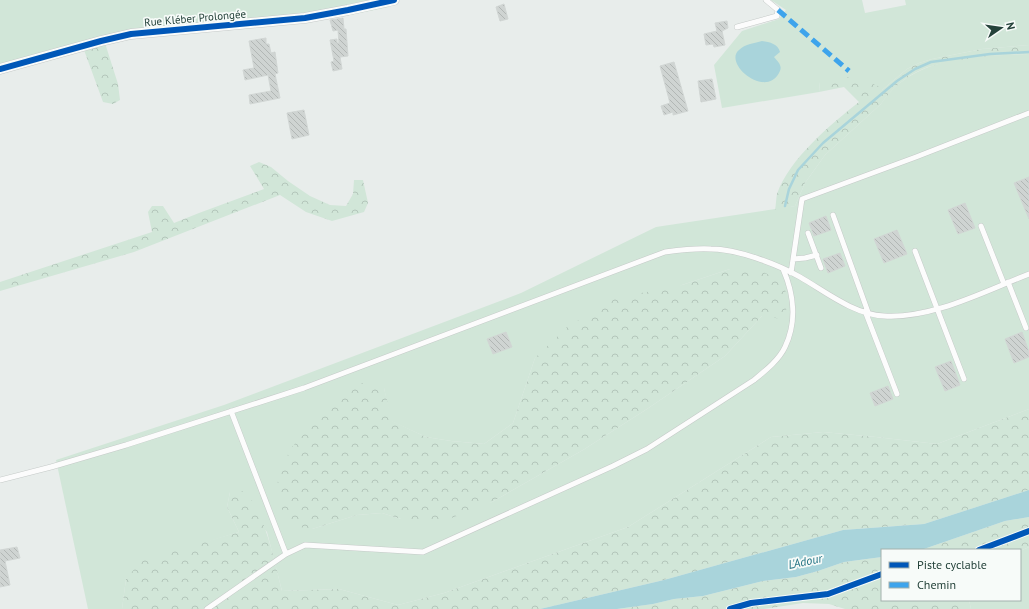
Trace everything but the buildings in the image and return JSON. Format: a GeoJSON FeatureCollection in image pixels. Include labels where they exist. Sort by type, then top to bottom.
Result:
{"type":"FeatureCollection","features":[{"type":"Feature","properties":{"kind":"street","name":"Rue Kléber Prolongée"},"geometry":{"type":"LineString","coordinates":[[0,69],[131,34],[304,18],[394,0]]}},
{"type":"Feature","properties":{"kind":"lane"},"geometry":{"type":"LineString","coordinates":[[737,27],[777,16],[778,10],[766,0]]}},
{"type":"Feature","properties":{"kind":"lane"},"geometry":{"type":"LineString","coordinates":[[791,273],[802,199],[1029,113]]}},
{"type":"Feature","properties":{"kind":"lane"},"geometry":{"type":"LineString","coordinates":[[833,215],[898,394]]}},
{"type":"Feature","properties":{"kind":"lane"},"geometry":{"type":"LineString","coordinates":[[981,226],[1026,328]]}},
{"type":"Feature","properties":{"kind":"lane"},"geometry":{"type":"LineString","coordinates":[[808,233],[821,268]]}},
{"type":"Feature","properties":{"kind":"lane"},"geometry":{"type":"LineString","coordinates":[[0,480],[66,463],[304,388],[665,252],[712,249],[753,256],[799,276],[835,299],[867,312],[883,316],[909,316],[938,310],[1029,274]]}},
{"type":"Feature","properties":{"kind":"lane"},"geometry":{"type":"LineString","coordinates":[[915,251],[964,379]]}},
{"type":"Feature","properties":{"kind":"lane"},"geometry":{"type":"LineString","coordinates":[[793,259],[817,255]]}},
{"type":"Feature","properties":{"kind":"lane"},"geometry":{"type":"LineString","coordinates":[[207,609],[286,554],[305,545],[423,552],[647,449],[754,380],[766,371],[785,348],[790,331],[794,307],[790,283],[783,269]]}},
{"type":"Feature","properties":{"kind":"lane"},"geometry":{"type":"LineString","coordinates":[[231,411],[286,554]]}},
{"type":"Feature","properties":{"kind":"green space"},"geometry":{"type":"Polygon","coordinates":[[[0,0],[388,0],[389,7],[350,15],[130,36],[0,73],[0,0]]]}},
{"type":"Feature","properties":{"kind":"green space"},"geometry":{"type":"Polygon","coordinates":[[[771,0],[862,0],[865,13],[906,5],[905,0],[1029,0],[1029,45],[982,49],[932,59],[907,69],[882,90],[820,82],[819,92],[722,108],[714,65],[742,31],[779,19],[786,10],[771,0]]]}},
{"type":"Feature","properties":{"kind":"green space"},"geometry":{"type":"Polygon","coordinates":[[[105,43],[118,84],[120,100],[113,104],[103,102],[84,50],[105,43]]]}},
{"type":"Feature","properties":{"kind":"green space"},"geometry":{"type":"Polygon","coordinates":[[[1029,45],[1029,54],[954,61],[928,67],[911,75],[894,88],[881,104],[825,155],[805,183],[795,206],[775,210],[777,194],[783,181],[801,155],[836,121],[859,102],[844,87],[819,92],[820,82],[849,77],[859,78],[880,87],[882,90],[907,69],[932,59],[982,49],[1029,45]]]}},
{"type":"Feature","properties":{"kind":"green space"},"geometry":{"type":"Polygon","coordinates":[[[1029,54],[1029,409],[937,444],[823,432],[771,437],[628,527],[444,593],[398,605],[339,589],[282,591],[267,532],[230,492],[227,507],[239,532],[200,544],[126,579],[122,609],[88,609],[56,460],[224,405],[521,293],[656,227],[795,206],[805,183],[825,155],[881,104],[894,88],[910,76],[928,67],[948,61],[988,56],[1029,54]],[[730,269],[682,285],[535,358],[513,423],[484,444],[426,437],[391,421],[384,388],[312,529],[357,515],[382,513],[401,519],[492,502],[583,450],[725,356],[762,316],[730,269]]]}},
{"type":"Feature","properties":{"kind":"green space"},"geometry":{"type":"Polygon","coordinates":[[[259,162],[271,167],[310,196],[330,205],[346,206],[353,194],[354,180],[363,180],[368,203],[364,212],[332,221],[306,212],[280,195],[134,252],[0,291],[0,282],[152,232],[148,212],[152,206],[163,206],[174,223],[264,189],[250,166],[259,162]]]}},
{"type":"Feature","properties":{"kind":"green space"},"geometry":{"type":"Polygon","coordinates":[[[730,269],[762,271],[783,283],[787,305],[782,319],[762,316],[725,356],[583,450],[492,502],[434,525],[401,519],[382,513],[357,515],[312,529],[293,526],[282,510],[277,484],[290,449],[353,381],[384,388],[392,421],[426,437],[484,444],[513,423],[535,358],[567,327],[616,298],[682,285],[730,269]]]}},
{"type":"Feature","properties":{"kind":"green space"},"geometry":{"type":"Polygon","coordinates":[[[1029,409],[1029,490],[924,524],[843,530],[664,580],[540,609],[122,609],[126,579],[142,560],[239,532],[227,507],[230,492],[246,491],[253,502],[268,539],[282,591],[339,589],[398,605],[444,593],[628,527],[771,437],[823,432],[937,444],[1029,409]]]}},
{"type":"Feature","properties":{"kind":"green space"},"geometry":{"type":"Polygon","coordinates":[[[1029,517],[1029,547],[1021,551],[1021,549],[924,549],[1005,521],[1029,517]]]}},
{"type":"Feature","properties":{"kind":"green space"},"geometry":{"type":"Polygon","coordinates":[[[1029,547],[1029,609],[971,609],[969,601],[1021,601],[1021,551],[1029,547]]]}},
{"type":"Feature","properties":{"kind":"green space"},"geometry":{"type":"Polygon","coordinates":[[[881,557],[881,601],[969,601],[971,609],[845,609],[829,604],[803,603],[764,609],[617,609],[653,604],[674,599],[703,596],[763,581],[796,577],[844,562],[881,557]]]}},
{"type":"Feature","properties":{"kind":"water"},"geometry":{"type":"Polygon","coordinates":[[[762,41],[776,45],[780,52],[774,57],[780,66],[779,73],[773,80],[765,82],[756,81],[741,70],[737,63],[736,56],[739,50],[744,46],[762,41]]]}},
{"type":"Feature","properties":{"kind":"water","name":"L'Adour"},"geometry":{"type":"Polygon","coordinates":[[[1029,490],[1029,517],[1005,521],[924,549],[881,549],[881,557],[844,562],[796,577],[763,581],[703,596],[674,599],[653,604],[617,609],[540,609],[664,580],[843,530],[924,524],[1029,490]]]}},
{"type":"Feature","properties":{"kind":"waterway"},"geometry":{"type":"LineString","coordinates":[[785,206],[789,189],[798,170],[823,143],[897,81],[915,69],[931,62],[990,54],[1029,52]]}},
{"type":"Feature","properties":{"kind":"marked path"},"geometry":{"type":"LineString","coordinates":[[778,10],[849,71]]}},
{"type":"Feature","properties":{"kind":"cycle path"},"geometry":{"type":"LineString","coordinates":[[0,69],[131,34],[305,18],[394,0]]}},
{"type":"Feature","properties":{"kind":"cycle path"},"geometry":{"type":"LineString","coordinates":[[982,549],[1029,531]]}},
{"type":"Feature","properties":{"kind":"cycle path"},"geometry":{"type":"LineString","coordinates":[[730,609],[751,603],[828,594],[881,574]]}}]}
